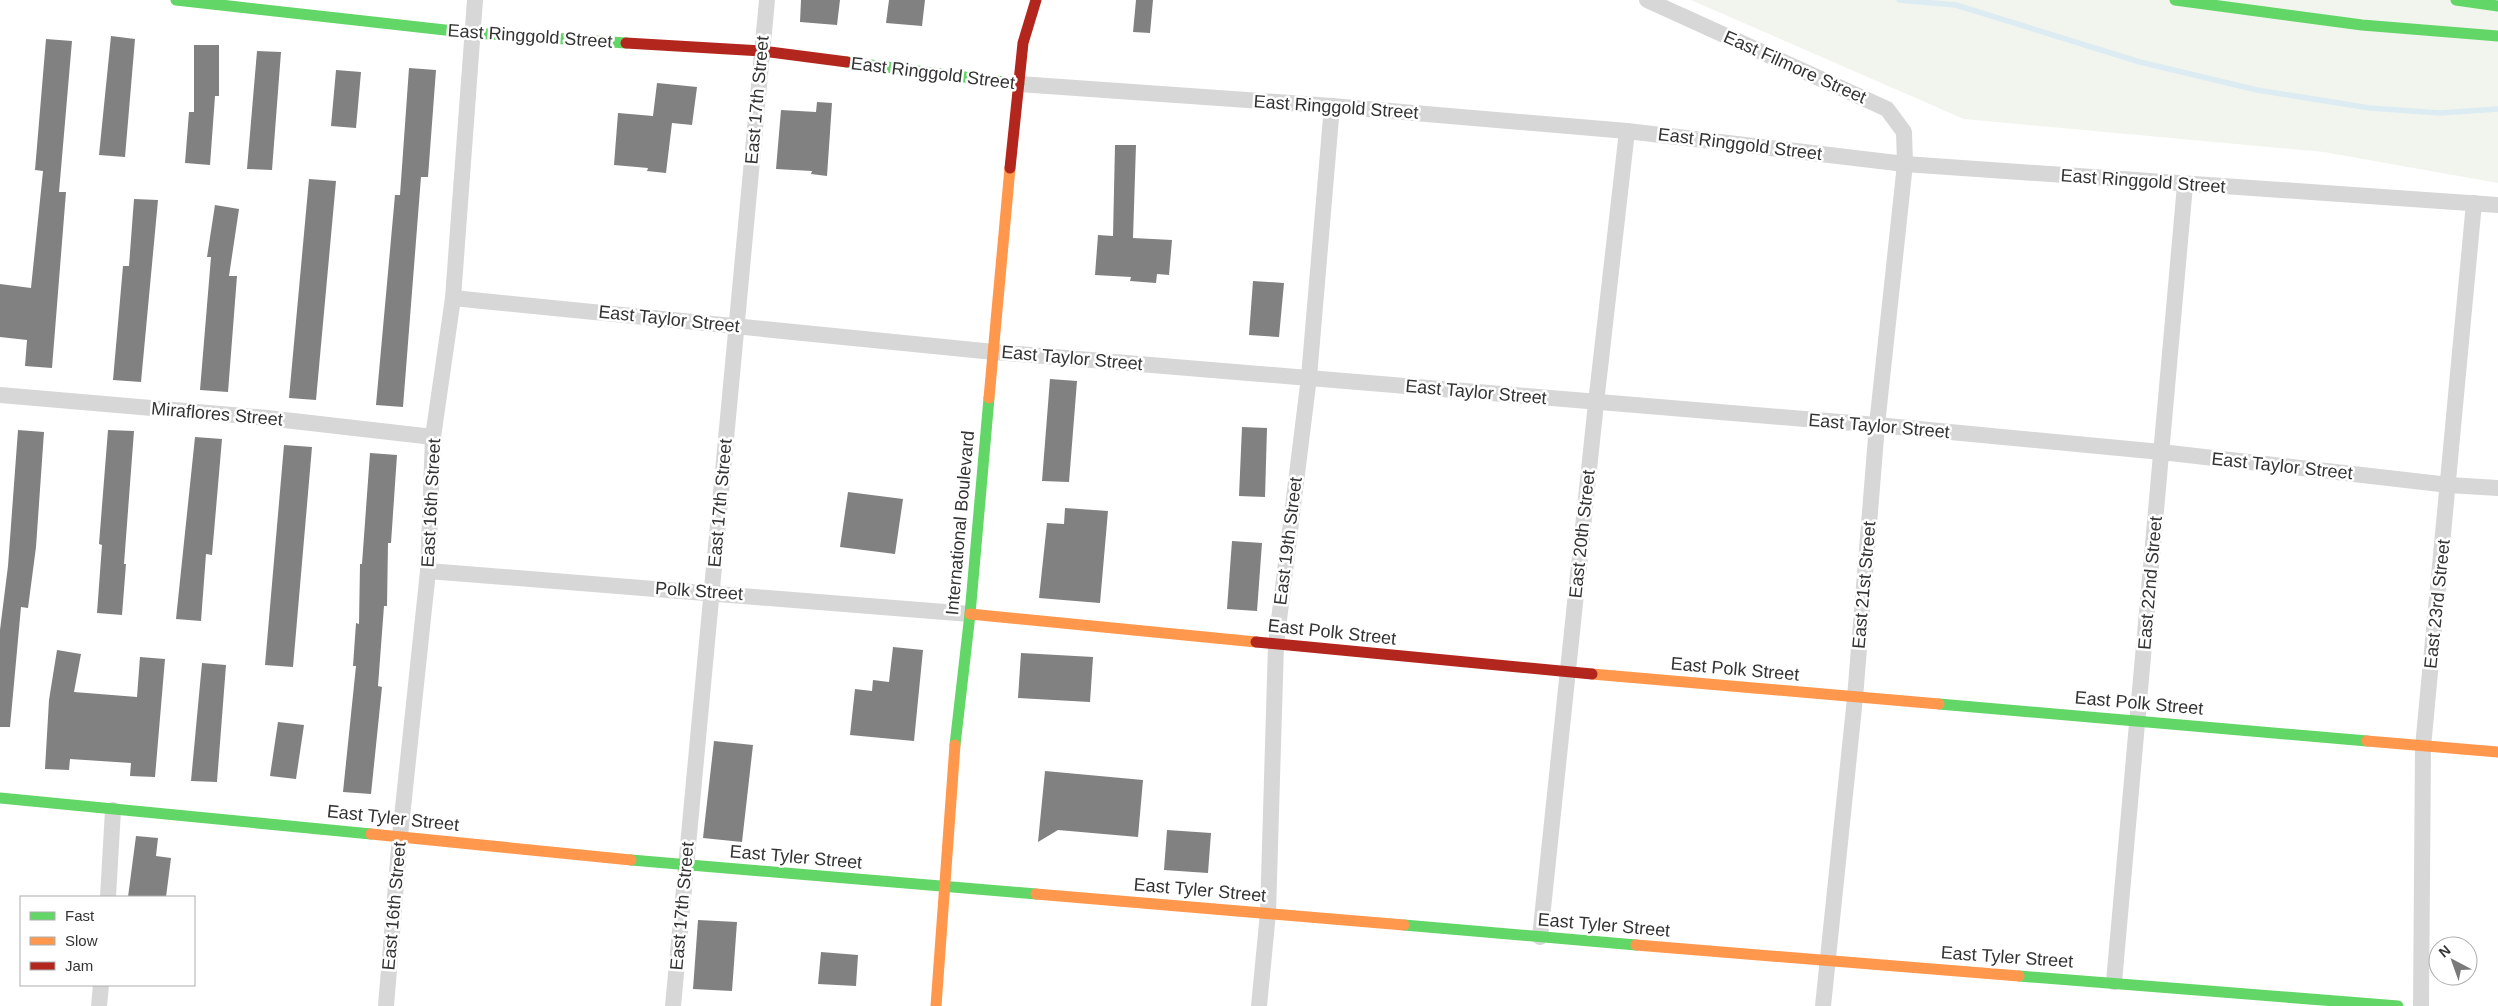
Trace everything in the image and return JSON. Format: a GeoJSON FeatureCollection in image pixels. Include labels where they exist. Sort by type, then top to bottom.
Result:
{"type":"FeatureCollection","features":[{"type":"Feature","properties":{"kind":"main road","name":"East Ringgold Street"},"geometry":{"type":"LineString","coordinates":[[176,0],[472,34],[762,51],[1019,84]]}},
{"type":"Feature","properties":{"kind":"main road","name":"International Boulevard"},"geometry":{"type":"LineString","coordinates":[[936,1006],[954,755],[970,614],[1005,215],[1023,42],[1036,0]]}},
{"type":"Feature","properties":{"kind":"main road"},"geometry":{"type":"LineString","coordinates":[[2175,0],[2362,25],[2498,36]]}},
{"type":"Feature","properties":{"kind":"main road"},"geometry":{"type":"LineString","coordinates":[[2456,0],[2498,6]]}},
{"type":"Feature","properties":{"kind":"main road","name":"International Boulevard"},"geometry":{"type":"LineString","coordinates":[[1019,16],[1023,42]]}},
{"type":"Feature","properties":{"kind":"main road","name":"East Polk Street"},"geometry":{"type":"LineString","coordinates":[[970,614],[1855,698],[2138,720],[2423,747],[2498,752]]}},
{"type":"Feature","properties":{"kind":"main road","name":"East Tyler Street"},"geometry":{"type":"LineString","coordinates":[[0,798],[686,865],[1826,961],[2114,982],[2398,1006]]}},
{"type":"Feature","properties":{"kind":"street","name":"East 16th Street"},"geometry":{"type":"LineString","coordinates":[[386,1006],[400,836],[428,571],[433,438],[453,298],[475,0]]}},
{"type":"Feature","properties":{"kind":"street","name":"East 17th Street"},"geometry":{"type":"LineString","coordinates":[[673,1006],[713,592],[735,325],[767,0]]}},
{"type":"Feature","properties":{"kind":"street","name":"East Filmore Street"},"geometry":{"type":"LineString","coordinates":[[1647,0],[1887,109],[1904,132],[1905,164]]}},
{"type":"Feature","properties":{"kind":"street","name":"East Ringgold Street"},"geometry":{"type":"LineString","coordinates":[[1019,84],[1332,106],[1627,131],[1905,164],[2498,206]]}},
{"type":"Feature","properties":{"kind":"street","name":"East 19th Street"},"geometry":{"type":"LineString","coordinates":[[1259,1006],[1268,914],[1276,644],[1308,377],[1332,106]]}},
{"type":"Feature","properties":{"kind":"street","name":"East 20th Street"},"geometry":{"type":"LineString","coordinates":[[1540,937],[1596,403],[1627,131]]}},
{"type":"Feature","properties":{"kind":"street","name":"East 21st Street"},"geometry":{"type":"LineString","coordinates":[[1823,1006],[1826,961],[1855,698],[1877,425],[1905,164]]}},
{"type":"Feature","properties":{"kind":"street","name":"East 22nd Street"},"geometry":{"type":"LineString","coordinates":[[2114,982],[2185,185]]}},
{"type":"Feature","properties":{"kind":"street","name":"East 23rd Street"},"geometry":{"type":"LineString","coordinates":[[2421,1006],[2423,747],[2474,203]]}},
{"type":"Feature","properties":{"kind":"street","name":"East Taylor Street"},"geometry":{"type":"LineString","coordinates":[[453,298],[994,352],[1877,425],[2161,452],[2449,485],[2498,488]]}},
{"type":"Feature","properties":{"kind":"street","name":"Miraflores Street"},"geometry":{"type":"LineString","coordinates":[[0,395],[267,418],[433,438]]}},
{"type":"Feature","properties":{"kind":"street","name":"Polk Street"},"geometry":{"type":"LineString","coordinates":[[428,571],[713,592],[970,614]]}},
{"type":"Feature","properties":{"kind":"street"},"geometry":{"type":"LineString","coordinates":[[108,896],[113,810]]}},
{"type":"Feature","properties":{"kind":"street"},"geometry":{"type":"LineString","coordinates":[[99,1006],[101,986]]}},
{"type":"Feature","properties":{"kind":"shaded area"},"geometry":{"type":"Polygon","coordinates":[[[1691,0],[2498,0],[2498,183],[2324,152],[1964,119],[1691,0]]]}},
{"type":"Feature","properties":{"kind":"building"},"geometry":{"type":"Polygon","coordinates":[[[801,0],[840,0],[837,25],[800,22],[801,0]]]}},
{"type":"Feature","properties":{"kind":"building"},"geometry":{"type":"Polygon","coordinates":[[[889,0],[925,0],[922,26],[886,23],[889,0]]]}},
{"type":"Feature","properties":{"kind":"building"},"geometry":{"type":"Polygon","coordinates":[[[1136,0],[1153,0],[1150,33],[1133,32],[1136,0]]]}},
{"type":"Feature","properties":{"kind":"building"},"geometry":{"type":"Polygon","coordinates":[[[111,36],[135,39],[125,157],[99,155],[111,36]]]}},
{"type":"Feature","properties":{"kind":"building"},"geometry":{"type":"Polygon","coordinates":[[[46,39],[72,41],[59,192],[66,192],[52,368],[25,366],[27,340],[0,337],[0,284],[31,288],[43,171],[35,170],[46,39]]]}},
{"type":"Feature","properties":{"kind":"building"},"geometry":{"type":"Polygon","coordinates":[[[194,45],[219,45],[219,96],[215,96],[210,165],[185,163],[189,112],[194,112],[194,45]]]}},
{"type":"Feature","properties":{"kind":"building"},"geometry":{"type":"Polygon","coordinates":[[[257,51],[281,52],[272,170],[247,169],[257,51]]]}},
{"type":"Feature","properties":{"kind":"building"},"geometry":{"type":"Polygon","coordinates":[[[409,68],[436,70],[428,177],[421,177],[403,407],[376,405],[395,195],[400,195],[409,68]]]}},
{"type":"Feature","properties":{"kind":"building"},"geometry":{"type":"Polygon","coordinates":[[[336,70],[361,72],[356,128],[331,126],[336,70]]]}},
{"type":"Feature","properties":{"kind":"building"},"geometry":{"type":"Polygon","coordinates":[[[657,83],[697,87],[692,125],[672,123],[666,173],[647,171],[648,168],[614,165],[618,113],[653,116],[657,83]]]}},
{"type":"Feature","properties":{"kind":"building"},"geometry":{"type":"Polygon","coordinates":[[[817,102],[832,103],[827,176],[811,174],[812,171],[776,169],[781,110],[816,112],[817,102]]]}},
{"type":"Feature","properties":{"kind":"building"},"geometry":{"type":"Polygon","coordinates":[[[1115,145],[1136,145],[1133,238],[1172,240],[1169,275],[1157,274],[1156,283],[1130,281],[1131,277],[1095,275],[1098,235],[1113,236],[1115,145]]]}},
{"type":"Feature","properties":{"kind":"building"},"geometry":{"type":"Polygon","coordinates":[[[309,179],[336,181],[316,400],[289,398],[309,179]]]}},
{"type":"Feature","properties":{"kind":"building"},"geometry":{"type":"Polygon","coordinates":[[[134,199],[158,200],[141,382],[113,380],[123,266],[129,266],[134,199]]]}},
{"type":"Feature","properties":{"kind":"building"},"geometry":{"type":"Polygon","coordinates":[[[215,205],[239,209],[229,276],[237,276],[228,392],[200,390],[211,257],[207,257],[215,205]]]}},
{"type":"Feature","properties":{"kind":"building"},"geometry":{"type":"Polygon","coordinates":[[[1253,281],[1284,283],[1279,337],[1249,335],[1253,281]]]}},
{"type":"Feature","properties":{"kind":"building"},"geometry":{"type":"Polygon","coordinates":[[[1050,379],[1077,381],[1069,482],[1042,481],[1050,379]]]}},
{"type":"Feature","properties":{"kind":"building"},"geometry":{"type":"Polygon","coordinates":[[[1242,427],[1267,428],[1265,497],[1239,496],[1242,427]]]}},
{"type":"Feature","properties":{"kind":"building"},"geometry":{"type":"Polygon","coordinates":[[[18,430],[44,432],[36,547],[28,608],[21,607],[10,727],[0,727],[0,630],[8,566],[18,430]]]}},
{"type":"Feature","properties":{"kind":"building"},"geometry":{"type":"Polygon","coordinates":[[[108,430],[134,431],[122,615],[97,613],[102,545],[99,544],[108,430]]]}},
{"type":"Feature","properties":{"kind":"building"},"geometry":{"type":"Polygon","coordinates":[[[195,437],[222,439],[212,555],[206,554],[201,621],[176,619],[195,437]]]}},
{"type":"Feature","properties":{"kind":"building"},"geometry":{"type":"Polygon","coordinates":[[[284,445],[312,447],[293,667],[265,665],[284,445]]]}},
{"type":"Feature","properties":{"kind":"building"},"geometry":{"type":"Polygon","coordinates":[[[370,453],[397,455],[391,543],[388,543],[387,606],[384,606],[378,686],[382,687],[371,794],[343,792],[356,666],[353,666],[356,623],[359,624],[360,564],[362,564],[370,453]]]}},
{"type":"Feature","properties":{"kind":"building"},"geometry":{"type":"Polygon","coordinates":[[[848,492],[903,499],[895,554],[840,547],[848,492]]]}},
{"type":"Feature","properties":{"kind":"building"},"geometry":{"type":"Polygon","coordinates":[[[1065,508],[1108,511],[1100,603],[1039,598],[1047,523],[1064,524],[1065,508]]]}},
{"type":"Feature","properties":{"kind":"building"},"geometry":{"type":"Polygon","coordinates":[[[1232,541],[1262,543],[1257,611],[1227,609],[1232,541]]]}},
{"type":"Feature","properties":{"kind":"building"},"geometry":{"type":"Polygon","coordinates":[[[893,647],[923,650],[914,741],[850,735],[855,689],[872,691],[873,680],[889,682],[893,647]]]}},
{"type":"Feature","properties":{"kind":"building"},"geometry":{"type":"Polygon","coordinates":[[[57,650],[81,654],[74,692],[137,697],[140,657],[165,659],[155,777],[130,776],[131,763],[70,759],[69,770],[45,769],[49,700],[57,650]]]}},
{"type":"Feature","properties":{"kind":"building"},"geometry":{"type":"Polygon","coordinates":[[[1021,653],[1093,657],[1090,702],[1018,698],[1021,653]]]}},
{"type":"Feature","properties":{"kind":"building"},"geometry":{"type":"Polygon","coordinates":[[[202,663],[226,665],[217,782],[191,781],[202,663]]]}},
{"type":"Feature","properties":{"kind":"building"},"geometry":{"type":"Polygon","coordinates":[[[278,722],[304,725],[296,779],[270,776],[278,722]]]}},
{"type":"Feature","properties":{"kind":"building"},"geometry":{"type":"Polygon","coordinates":[[[714,741],[753,745],[742,842],[703,838],[714,741]]]}},
{"type":"Feature","properties":{"kind":"building"},"geometry":{"type":"Polygon","coordinates":[[[1045,771],[1143,780],[1138,837],[1058,830],[1038,842],[1045,771]]]}},
{"type":"Feature","properties":{"kind":"building"},"geometry":{"type":"Polygon","coordinates":[[[1167,830],[1211,833],[1208,873],[1164,870],[1167,830]]]}},
{"type":"Feature","properties":{"kind":"building"},"geometry":{"type":"Polygon","coordinates":[[[136,836],[158,838],[156,856],[171,858],[166,896],[128,896],[136,836]]]}},
{"type":"Feature","properties":{"kind":"building"},"geometry":{"type":"Polygon","coordinates":[[[698,920],[737,922],[732,991],[693,989],[698,920]]]}},
{"type":"Feature","properties":{"kind":"building"},"geometry":{"type":"Polygon","coordinates":[[[821,952],[858,955],[856,986],[818,984],[821,952]]]}},
{"type":"Feature","properties":{"kind":"waterway"},"geometry":{"type":"LineString","coordinates":[[1899,0],[1956,5],[2140,62],[2257,90],[2370,108],[2440,113],[2498,109]]}},
{"type":"Feature","properties":{"kind":"traffic: fast"},"geometry":{"type":"LineString","coordinates":[[176,0],[472,33],[626,43]]}},
{"type":"Feature","properties":{"kind":"traffic: fast"},"geometry":{"type":"LineString","coordinates":[[2175,0],[2362,25],[2498,36]]}},
{"type":"Feature","properties":{"kind":"traffic: fast"},"geometry":{"type":"LineString","coordinates":[[2456,0],[2498,6]]}},
{"type":"Feature","properties":{"kind":"traffic: fast"},"geometry":{"type":"LineString","coordinates":[[847,62],[1019,84]]}},
{"type":"Feature","properties":{"kind":"traffic: fast"},"geometry":{"type":"LineString","coordinates":[[955,745],[970,614],[989,398]]}},
{"type":"Feature","properties":{"kind":"traffic: fast"},"geometry":{"type":"LineString","coordinates":[[1939,704],[2367,741]]}},
{"type":"Feature","properties":{"kind":"traffic: fast"},"geometry":{"type":"LineString","coordinates":[[0,798],[371,834]]}},
{"type":"Feature","properties":{"kind":"traffic: fast"},"geometry":{"type":"LineString","coordinates":[[631,860],[1036,894]]}},
{"type":"Feature","properties":{"kind":"traffic: fast"},"geometry":{"type":"LineString","coordinates":[[1404,925],[1636,945]]}},
{"type":"Feature","properties":{"kind":"traffic: fast"},"geometry":{"type":"LineString","coordinates":[[2019,976],[2398,1006]]}},
{"type":"Feature","properties":{"kind":"traffic: slow"},"geometry":{"type":"LineString","coordinates":[[989,398],[1010,168]]}},
{"type":"Feature","properties":{"kind":"traffic: slow"},"geometry":{"type":"LineString","coordinates":[[970,614],[1256,642]]}},
{"type":"Feature","properties":{"kind":"traffic: slow"},"geometry":{"type":"LineString","coordinates":[[1592,674],[1939,704]]}},
{"type":"Feature","properties":{"kind":"traffic: slow"},"geometry":{"type":"LineString","coordinates":[[2367,741],[2498,752]]}},
{"type":"Feature","properties":{"kind":"traffic: slow"},"geometry":{"type":"LineString","coordinates":[[936,1006],[955,745]]}},
{"type":"Feature","properties":{"kind":"traffic: slow"},"geometry":{"type":"LineString","coordinates":[[371,834],[631,860]]}},
{"type":"Feature","properties":{"kind":"traffic: slow"},"geometry":{"type":"LineString","coordinates":[[1036,894],[1404,925]]}},
{"type":"Feature","properties":{"kind":"traffic: slow"},"geometry":{"type":"LineString","coordinates":[[1636,945],[2019,976]]}},
{"type":"Feature","properties":{"kind":"traffic: jam"},"geometry":{"type":"LineString","coordinates":[[1010,168],[1023,43],[1036,0]]}},
{"type":"Feature","properties":{"kind":"traffic: jam"},"geometry":{"type":"LineString","coordinates":[[626,43],[762,51],[847,62]]}},
{"type":"Feature","properties":{"kind":"traffic: jam"},"geometry":{"type":"LineString","coordinates":[[1256,642],[1592,674]]}}]}
